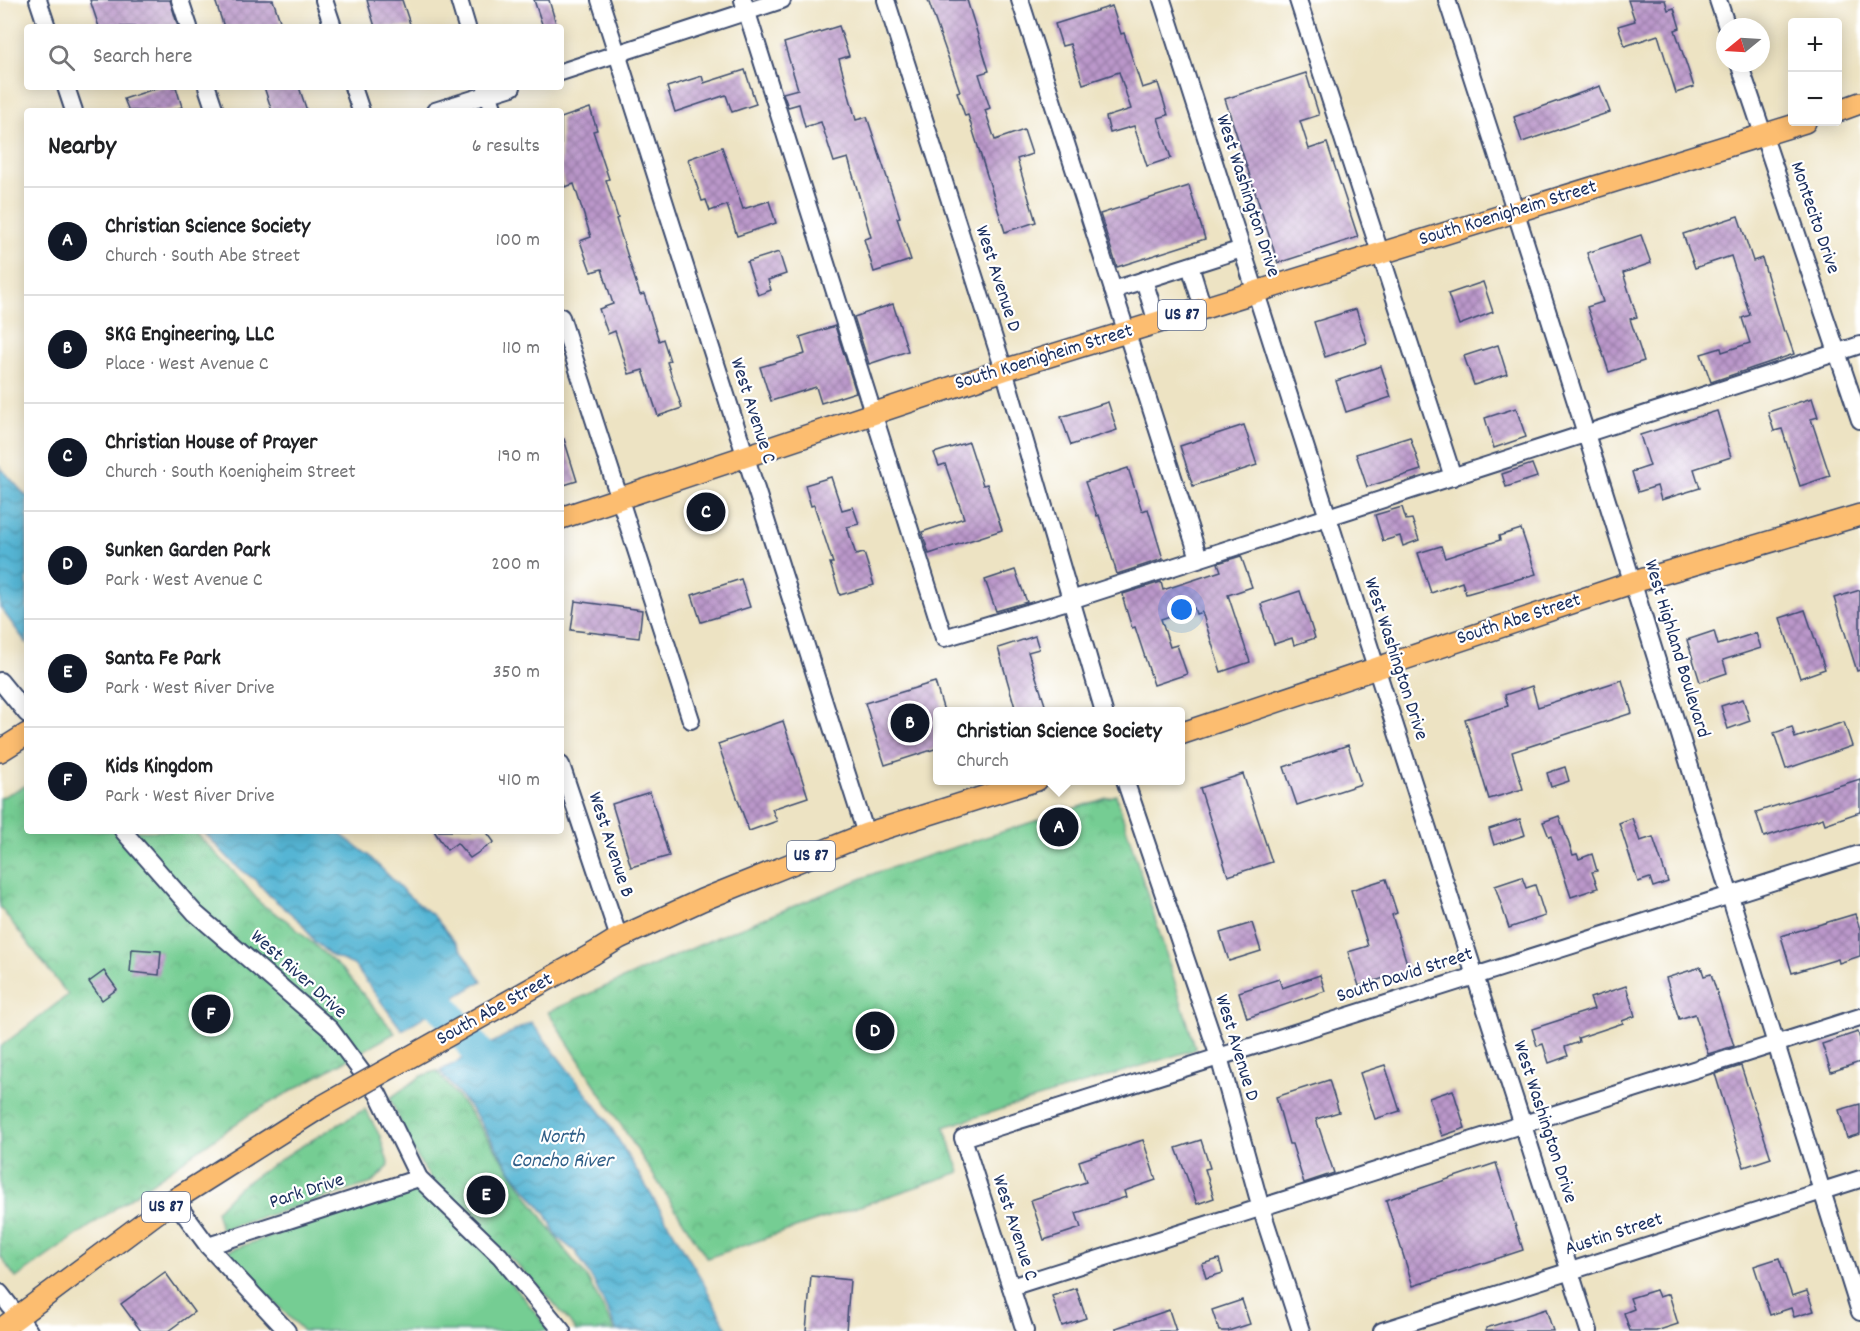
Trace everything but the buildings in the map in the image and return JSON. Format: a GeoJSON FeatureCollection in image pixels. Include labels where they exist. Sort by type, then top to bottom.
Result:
{"type":"FeatureCollection","features":[{"type":"Feature","properties":{"kind":"main road"},"geometry":{"type":"LineString","coordinates":[[1842,110],[1860,104]]}},
{"type":"Feature","properties":{"kind":"main road","name":"South Koenigheim Street"},"geometry":{"type":"LineString","coordinates":[[564,517],[1004,370],[1792,126]]}},
{"type":"Feature","properties":{"kind":"main road","name":"South Abe Street"},"geometry":{"type":"LineString","coordinates":[[1185,732],[1634,582],[1860,514]]}},
{"type":"Feature","properties":{"kind":"main road"},"geometry":{"type":"LineString","coordinates":[[0,751],[24,736]]}},
{"type":"Feature","properties":{"kind":"main road","name":"South Abe Street"},"geometry":{"type":"LineString","coordinates":[[0,1330],[23,1323],[174,1200],[321,1107],[619,938],[702,900],[866,834],[1021,785]]}},
{"type":"Feature","properties":{"kind":"street"},"geometry":{"type":"LineString","coordinates":[[38,0],[46,24]]}},
{"type":"Feature","properties":{"kind":"street"},"geometry":{"type":"LineString","coordinates":[[180,0],[188,24]]}},
{"type":"Feature","properties":{"kind":"street"},"geometry":{"type":"LineString","coordinates":[[324,0],[332,24]]}},
{"type":"Feature","properties":{"kind":"street"},"geometry":{"type":"LineString","coordinates":[[459,0],[466,24]]}},
{"type":"Feature","properties":{"kind":"street","name":"West Avenue C"},"geometry":{"type":"LineString","coordinates":[[600,0],[866,834]]}},
{"type":"Feature","properties":{"kind":"street"},"geometry":{"type":"LineString","coordinates":[[564,71],[616,55],[745,6],[782,0]]}},
{"type":"Feature","properties":{"kind":"street","name":"West Avenue D"},"geometry":{"type":"LineString","coordinates":[[885,0],[1004,370],[1103,707]]}},
{"type":"Feature","properties":{"kind":"street"},"geometry":{"type":"LineString","coordinates":[[1020,0],[1199,558]]}},
{"type":"Feature","properties":{"kind":"street","name":"West Washington Drive"},"geometry":{"type":"LineString","coordinates":[[1162,0],[1589,1331]]}},
{"type":"Feature","properties":{"kind":"street"},"geometry":{"type":"LineString","coordinates":[[1298,0],[1453,477]]}},
{"type":"Feature","properties":{"kind":"street","name":"West Highland Boulevard"},"geometry":{"type":"LineString","coordinates":[[1447,0],[1634,582],[1728,896],[1860,1312]]}},
{"type":"Feature","properties":{"kind":"street"},"geometry":{"type":"LineString","coordinates":[[1718,0],[1724,18]]}},
{"type":"Feature","properties":{"kind":"street"},"geometry":{"type":"LineString","coordinates":[[745,6],[944,638],[1071,600],[1860,345]]}},
{"type":"Feature","properties":{"kind":"street","name":"Montecito Drive"},"geometry":{"type":"LineString","coordinates":[[1742,72],[1860,420]]}},
{"type":"Feature","properties":{"kind":"street"},"geometry":{"type":"LineString","coordinates":[[67,90],[73,108]]}},
{"type":"Feature","properties":{"kind":"street"},"geometry":{"type":"LineString","coordinates":[[208,90],[214,108]]}},
{"type":"Feature","properties":{"kind":"street"},"geometry":{"type":"LineString","coordinates":[[354,90],[360,108]]}},
{"type":"Feature","properties":{"kind":"street"},"geometry":{"type":"LineString","coordinates":[[443,108],[487,91],[493,108]]}},
{"type":"Feature","properties":{"kind":"street"},"geometry":{"type":"LineString","coordinates":[[1113,290],[1242,249]]}},
{"type":"Feature","properties":{"kind":"street"},"geometry":{"type":"LineString","coordinates":[[1190,266],[1203,308]]}},
{"type":"Feature","properties":{"kind":"street"},"geometry":{"type":"LineString","coordinates":[[1144,280],[1157,323]]}},
{"type":"Feature","properties":{"kind":"street"},"geometry":{"type":"LineString","coordinates":[[564,326],[691,720]]}},
{"type":"Feature","properties":{"kind":"street"},"geometry":{"type":"LineString","coordinates":[[0,681],[24,710]]}},
{"type":"Feature","properties":{"kind":"street","name":"West Avenue B"},"geometry":{"type":"LineString","coordinates":[[564,774],[619,938]]}},
{"type":"Feature","properties":{"kind":"street","name":"West Avenue D"},"geometry":{"type":"LineString","coordinates":[[1127,785],[1219,1057],[1261,1208],[1301,1331]]}},
{"type":"Feature","properties":{"kind":"street","name":"West River Drive"},"geometry":{"type":"LineString","coordinates":[[126,834],[195,913],[330,1029],[378,1094],[419,1178],[500,1256],[562,1331]]}},
{"type":"Feature","properties":{"kind":"street","name":"South David Street"},"geometry":{"type":"LineString","coordinates":[[963,1138],[1860,854]]}},
{"type":"Feature","properties":{"kind":"street"},"geometry":{"type":"LineString","coordinates":[[1011,1287],[1860,1017]]}},
{"type":"Feature","properties":{"kind":"street","name":"West Avenue C"},"geometry":{"type":"LineString","coordinates":[[963,1138],[1025,1331]]}},
{"type":"Feature","properties":{"kind":"street","name":"Park Drive"},"geometry":{"type":"LineString","coordinates":[[208,1246],[419,1178]]}},
{"type":"Feature","properties":{"kind":"street","name":"Austin Street"},"geometry":{"type":"LineString","coordinates":[[1382,1331],[1860,1179]]}},
{"type":"Feature","properties":{"kind":"street"},"geometry":{"type":"LineString","coordinates":[[174,1200],[208,1246],[286,1331]]}},
{"type":"Feature","properties":{"kind":"street"},"geometry":{"type":"LineString","coordinates":[[0,1293],[23,1323]]}},
{"type":"Feature","properties":{"kind":"green space"},"geometry":{"type":"Polygon","coordinates":[[[24,786],[24,834],[197,834],[236,874],[261,904],[286,920],[345,972],[395,1033],[250,1114],[16,1278],[0,1256],[0,1047],[68,995],[0,907],[0,798],[24,786]]]}},
{"type":"Feature","properties":{"kind":"green space"},"geometry":{"type":"Polygon","coordinates":[[[1116,795],[1196,1049],[944,1127],[960,1172],[707,1258],[548,1012],[720,936],[878,872],[1116,795]]]}},
{"type":"Feature","properties":{"kind":"green space"},"geometry":{"type":"Polygon","coordinates":[[[437,1071],[474,1118],[564,1249],[586,1276],[615,1331],[576,1331],[544,1292],[454,1204],[422,1166],[390,1098],[422,1076],[437,1071]]]}},
{"type":"Feature","properties":{"kind":"green space"},"geometry":{"type":"Polygon","coordinates":[[[365,1109],[380,1136],[389,1166],[372,1183],[221,1230],[216,1211],[238,1188],[295,1150],[365,1109]]]}},
{"type":"Feature","properties":{"kind":"green space"},"geometry":{"type":"Polygon","coordinates":[[[417,1186],[487,1255],[550,1331],[303,1331],[235,1262],[228,1251],[417,1186]]]}},
{"type":"Feature","properties":{"kind":"water"},"geometry":{"type":"Polygon","coordinates":[[[0,467],[24,494],[24,640],[0,607],[0,467]]]}},
{"type":"Feature","properties":{"kind":"water"},"geometry":{"type":"Polygon","coordinates":[[[206,834],[340,834],[368,855],[409,896],[434,916],[466,956],[482,981],[402,1030],[354,965],[332,956],[314,941],[301,922],[235,865],[206,834]]]}},
{"type":"Feature","properties":{"kind":"water","name":"North Concho River"},"geometry":{"type":"Polygon","coordinates":[[[531,1022],[606,1119],[702,1280],[728,1331],[617,1331],[594,1282],[576,1252],[558,1238],[546,1214],[512,1172],[475,1114],[440,1071],[531,1022]]]}},
{"type":"Feature","properties":{"kind":"waterway","name":"North Concho River"},"geometry":{"type":"LineString","coordinates":[[414,971],[504,1085]]}},
{"type":"Feature","properties":{"kind":"place","name":"Christian House of Prayer"},"geometry":{"type":"Point","coordinates":[706,512]}},
{"type":"Feature","properties":{"kind":"place","name":"SKG Engineering, LLC"},"geometry":{"type":"Point","coordinates":[910,723]}},
{"type":"Feature","properties":{"kind":"place","name":"Christian Science Society"},"geometry":{"type":"Point","coordinates":[1059,827]}},
{"type":"Feature","properties":{"kind":"place","name":"Kids Kingdom"},"geometry":{"type":"Point","coordinates":[211,1014]}},
{"type":"Feature","properties":{"kind":"place","name":"Sunken Garden Park"},"geometry":{"type":"Point","coordinates":[875,1031]}},
{"type":"Feature","properties":{"kind":"place","name":"Santa Fe Park"},"geometry":{"type":"Point","coordinates":[486,1195]}}]}
